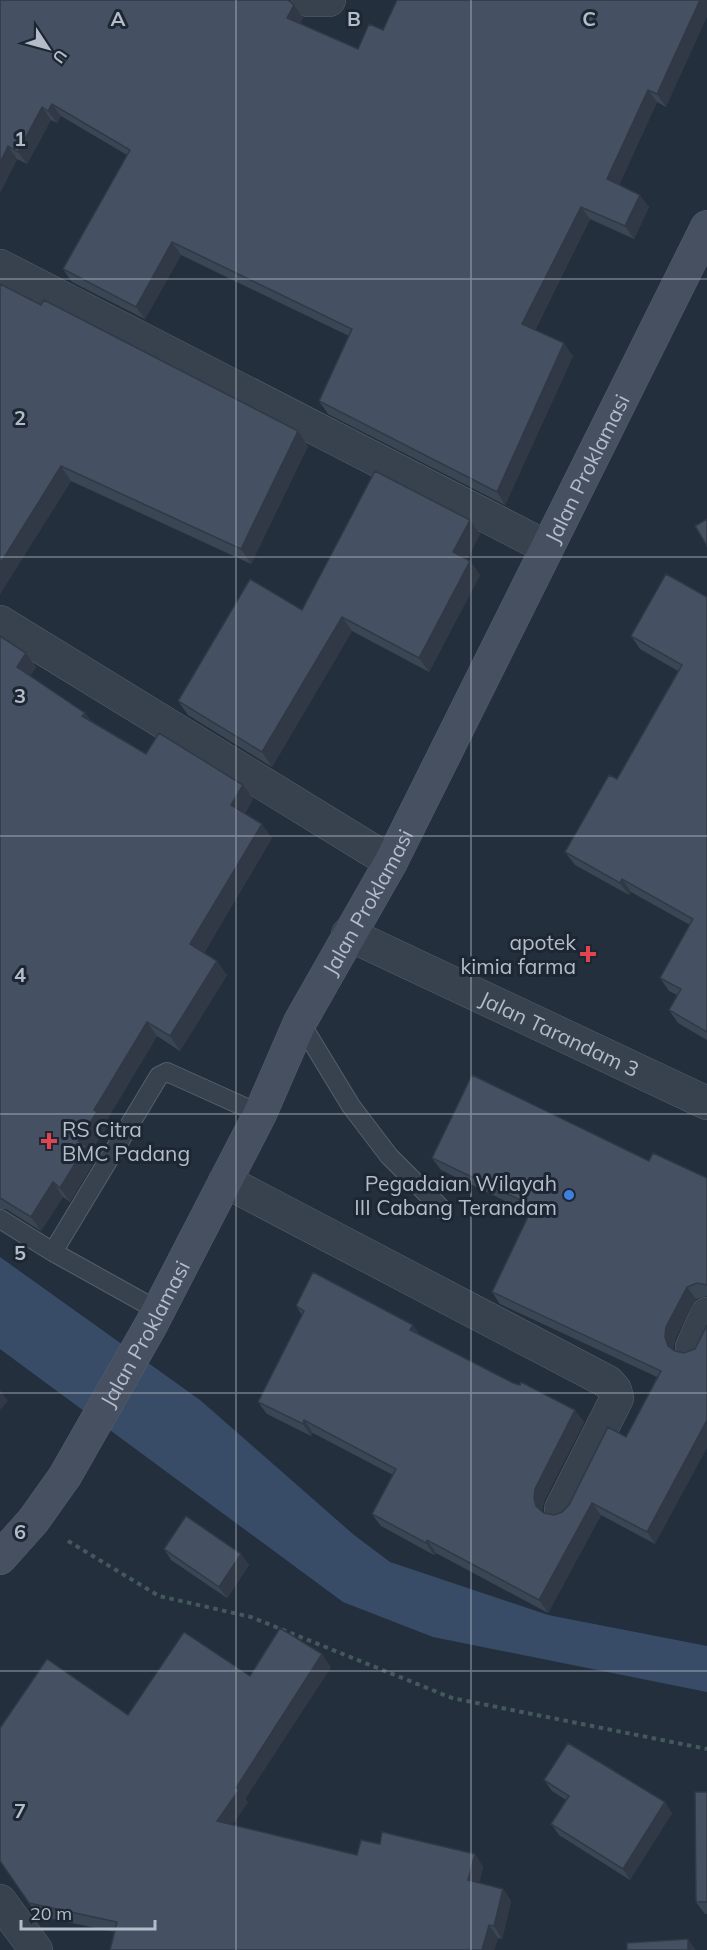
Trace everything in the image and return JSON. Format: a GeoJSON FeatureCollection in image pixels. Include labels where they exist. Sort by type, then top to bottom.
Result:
{"type":"FeatureCollection","features":[{"type":"Feature","properties":{"kind":"main road","name":"Jalan Proklamasi"},"geometry":{"type":"LineString","coordinates":[[0,1558],[33,1521],[65,1476],[154,1318],[260,1114],[300,1022],[391,862],[707,227]]}},
{"type":"Feature","properties":{"kind":"street"},"geometry":{"type":"LineString","coordinates":[[308,0],[329,0]]}},
{"type":"Feature","properties":{"kind":"street"},"geometry":{"type":"LineString","coordinates":[[0,266],[546,547]]}},
{"type":"Feature","properties":{"kind":"street"},"geometry":{"type":"LineString","coordinates":[[0,622],[391,862]]}},
{"type":"Feature","properties":{"kind":"street","name":"Jalan Tarandam 3"},"geometry":{"type":"LineString","coordinates":[[348,934],[707,1102]]}},
{"type":"Feature","properties":{"kind":"street"},"geometry":{"type":"LineString","coordinates":[[225,1181],[608,1382],[615,1390],[617,1398],[561,1509]]}},
{"type":"Feature","properties":{"kind":"street"},"geometry":{"type":"LineString","coordinates":[[692,1347],[707,1314]]}},
{"type":"Feature","properties":{"kind":"street"},"geometry":{"type":"LineString","coordinates":[[0,1901],[36,1950]]}},
{"type":"Feature","properties":{"kind":"lane"},"geometry":{"type":"LineString","coordinates":[[300,1022],[351,1106],[389,1156],[443,1210]]}},
{"type":"Feature","properties":{"kind":"lane"},"geometry":{"type":"LineString","coordinates":[[53,1252],[159,1076],[167,1072],[173,1073],[260,1114]]}},
{"type":"Feature","properties":{"kind":"lane"},"geometry":{"type":"LineString","coordinates":[[0,1219],[154,1318]]}},
{"type":"Feature","properties":{"kind":"path"},"geometry":{"type":"LineString","coordinates":[[98,1558],[159,1596],[251,1617],[452,1698],[707,1749]]}},
{"type":"Feature","properties":{"kind":"water"},"geometry":{"type":"Polygon","coordinates":[[[0,1257],[200,1400],[354,1535],[390,1562],[548,1615],[707,1646],[707,1692],[433,1637],[343,1602],[0,1349],[0,1257]]]}},
{"type":"Feature","properties":{"kind":"building"},"geometry":{"type":"Polygon","coordinates":[[[0,0],[288,0],[294,5],[287,18],[358,49],[369,24],[383,30],[397,0],[700,0],[657,94],[648,90],[607,179],[640,195],[625,226],[581,207],[522,324],[564,343],[497,492],[319,401],[352,329],[172,242],[136,307],[63,269],[130,150],[52,104],[48,111],[42,107],[18,152],[8,146],[0,163],[0,0]]]}},
{"type":"Feature","properties":{"kind":"building"},"geometry":{"type":"Polygon","coordinates":[[[0,284],[41,305],[44,300],[298,431],[241,549],[61,466],[0,564],[0,284]]]}},
{"type":"Feature","properties":{"kind":"building"},"geometry":{"type":"Polygon","coordinates":[[[375,471],[470,520],[453,552],[470,561],[419,658],[342,617],[262,752],[178,701],[250,579],[302,610],[375,471]]]}},
{"type":"Feature","properties":{"kind":"building"},"geometry":{"type":"Polygon","coordinates":[[[707,519],[707,546],[695,526],[707,519]]]}},
{"type":"Feature","properties":{"kind":"building"},"geometry":{"type":"Polygon","coordinates":[[[666,574],[707,597],[707,1032],[669,1010],[681,989],[660,978],[693,919],[622,879],[620,883],[565,852],[609,775],[617,779],[682,665],[631,636],[666,574]]]}},
{"type":"Feature","properties":{"kind":"building"},"geometry":{"type":"Polygon","coordinates":[[[0,636],[26,653],[17,667],[85,713],[82,716],[146,754],[159,733],[243,785],[231,805],[262,824],[190,944],[217,961],[170,1036],[147,1022],[94,1110],[97,1112],[78,1141],[86,1146],[60,1188],[53,1182],[31,1217],[0,1198],[0,636]]]}},
{"type":"Feature","properties":{"kind":"building"},"geometry":{"type":"Polygon","coordinates":[[[472,1075],[649,1161],[653,1153],[707,1178],[707,1285],[697,1283],[687,1287],[666,1327],[665,1337],[668,1346],[684,1353],[695,1349],[707,1325],[707,1420],[647,1532],[592,1503],[539,1600],[427,1540],[426,1543],[372,1514],[396,1469],[304,1420],[303,1424],[258,1402],[304,1311],[296,1306],[313,1272],[413,1325],[410,1330],[513,1383],[520,1385],[521,1382],[575,1410],[535,1489],[536,1506],[544,1513],[554,1515],[562,1512],[569,1505],[608,1427],[626,1437],[661,1371],[492,1292],[533,1206],[432,1158],[472,1075]]]}},
{"type":"Feature","properties":{"kind":"building"},"geometry":{"type":"Polygon","coordinates":[[[186,1516],[241,1554],[219,1587],[164,1549],[186,1516]]]}},
{"type":"Feature","properties":{"kind":"building"},"geometry":{"type":"Polygon","coordinates":[[[280,1628],[322,1654],[236,1788],[239,1790],[217,1821],[357,1855],[361,1840],[380,1844],[382,1832],[475,1854],[468,1880],[503,1889],[494,1926],[489,1925],[482,1950],[110,1950],[117,1922],[29,1903],[0,1861],[0,1728],[47,1659],[128,1715],[184,1632],[250,1676],[280,1628]]]}},
{"type":"Feature","properties":{"kind":"building"},"geometry":{"type":"Polygon","coordinates":[[[568,1743],[665,1802],[623,1869],[551,1824],[569,1796],[544,1780],[568,1743]]]}},
{"type":"Feature","properties":{"kind":"building"},"geometry":{"type":"Polygon","coordinates":[[[695,1792],[707,1792],[707,1902],[696,1902],[695,1792]]]}},
{"type":"Feature","properties":{"kind":"building"},"geometry":{"type":"Polygon","coordinates":[[[688,1939],[688,1950],[627,1950],[627,1943],[688,1939]]]}},
{"type":"Feature","properties":{"kind":"place","name":"apotek kimia farma"},"geometry":{"type":"Point","coordinates":[588,954]}},
{"type":"Feature","properties":{"kind":"place","name":"RS Citra BMC Padang"},"geometry":{"type":"Point","coordinates":[49,1141]}},
{"type":"Feature","properties":{"kind":"place","name":"Pegadaian Wilayah III Cabang Terandam"},"geometry":{"type":"Point","coordinates":[569,1195]}}]}
